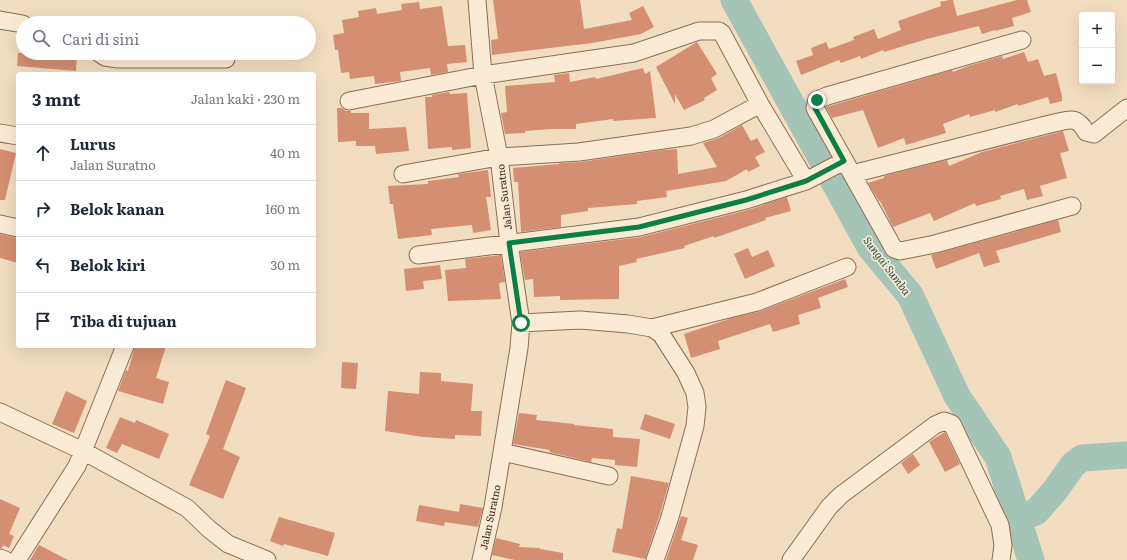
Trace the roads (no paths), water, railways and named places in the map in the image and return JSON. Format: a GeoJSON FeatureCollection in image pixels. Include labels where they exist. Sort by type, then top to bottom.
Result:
{"type":"FeatureCollection","features":[{"type":"Feature","properties":{"kind":"street","name":"Jalan Suratno"},"geometry":{"type":"LineString","coordinates":[[477,0],[483,76],[499,156],[509,243],[521,323],[518,355],[493,506],[481,560]]}},
{"type":"Feature","properties":{"kind":"street"},"geometry":{"type":"LineString","coordinates":[[0,20],[16,23]]}},
{"type":"Feature","properties":{"kind":"street"},"geometry":{"type":"LineString","coordinates":[[349,101],[483,76],[634,53],[699,31],[719,30],[760,104],[811,179]]}},
{"type":"Feature","properties":{"kind":"street"},"geometry":{"type":"LineString","coordinates":[[1022,40],[827,96],[817,100],[815,108],[845,166],[894,249],[900,251],[935,244],[1072,206]]}},
{"type":"Feature","properties":{"kind":"street"},"geometry":{"type":"LineString","coordinates":[[402,174],[499,156],[579,152],[691,136],[714,129],[760,104]]}},
{"type":"Feature","properties":{"kind":"street"},"geometry":{"type":"LineString","coordinates":[[418,255],[639,227],[746,200],[811,179],[845,166],[1054,123],[1074,120],[1081,123],[1086,132],[1094,134],[1127,108]]}},
{"type":"Feature","properties":{"kind":"street"},"geometry":{"type":"LineString","coordinates":[[0,133],[16,136]]}},
{"type":"Feature","properties":{"kind":"street"},"geometry":{"type":"LineString","coordinates":[[0,224],[16,228]]}},
{"type":"Feature","properties":{"kind":"street"},"geometry":{"type":"LineString","coordinates":[[521,323],[580,320],[628,324],[652,328],[757,302],[847,267]]}},
{"type":"Feature","properties":{"kind":"street"},"geometry":{"type":"LineString","coordinates":[[652,328],[661,334],[686,373],[695,393],[696,406],[695,426],[670,517],[656,560]]}},
{"type":"Feature","properties":{"kind":"street"},"geometry":{"type":"LineString","coordinates":[[17,560],[77,466],[124,348]]}},
{"type":"Feature","properties":{"kind":"street"},"geometry":{"type":"LineString","coordinates":[[0,412],[83,451],[187,508],[209,529],[228,544],[267,560]]}},
{"type":"Feature","properties":{"kind":"street"},"geometry":{"type":"LineString","coordinates":[[791,560],[830,507],[841,495],[936,425],[944,421],[952,424],[1000,525],[1003,545],[1001,560]]}},
{"type":"Feature","properties":{"kind":"street"},"geometry":{"type":"LineString","coordinates":[[502,452],[609,476]]}},
{"type":"Feature","properties":{"kind":"street"},"geometry":{"type":"LineString","coordinates":[[0,558],[5,560]]}},
{"type":"Feature","properties":{"kind":"waterway","name":"Sungai Sumba"},"geometry":{"type":"LineString","coordinates":[[734,0],[870,247],[910,295],[957,396],[998,457],[1031,560]]}},
{"type":"Feature","properties":{"kind":"waterway"},"geometry":{"type":"LineString","coordinates":[[1018,518],[1036,512],[1056,489],[1073,465],[1082,458],[1127,455]]}}]}
